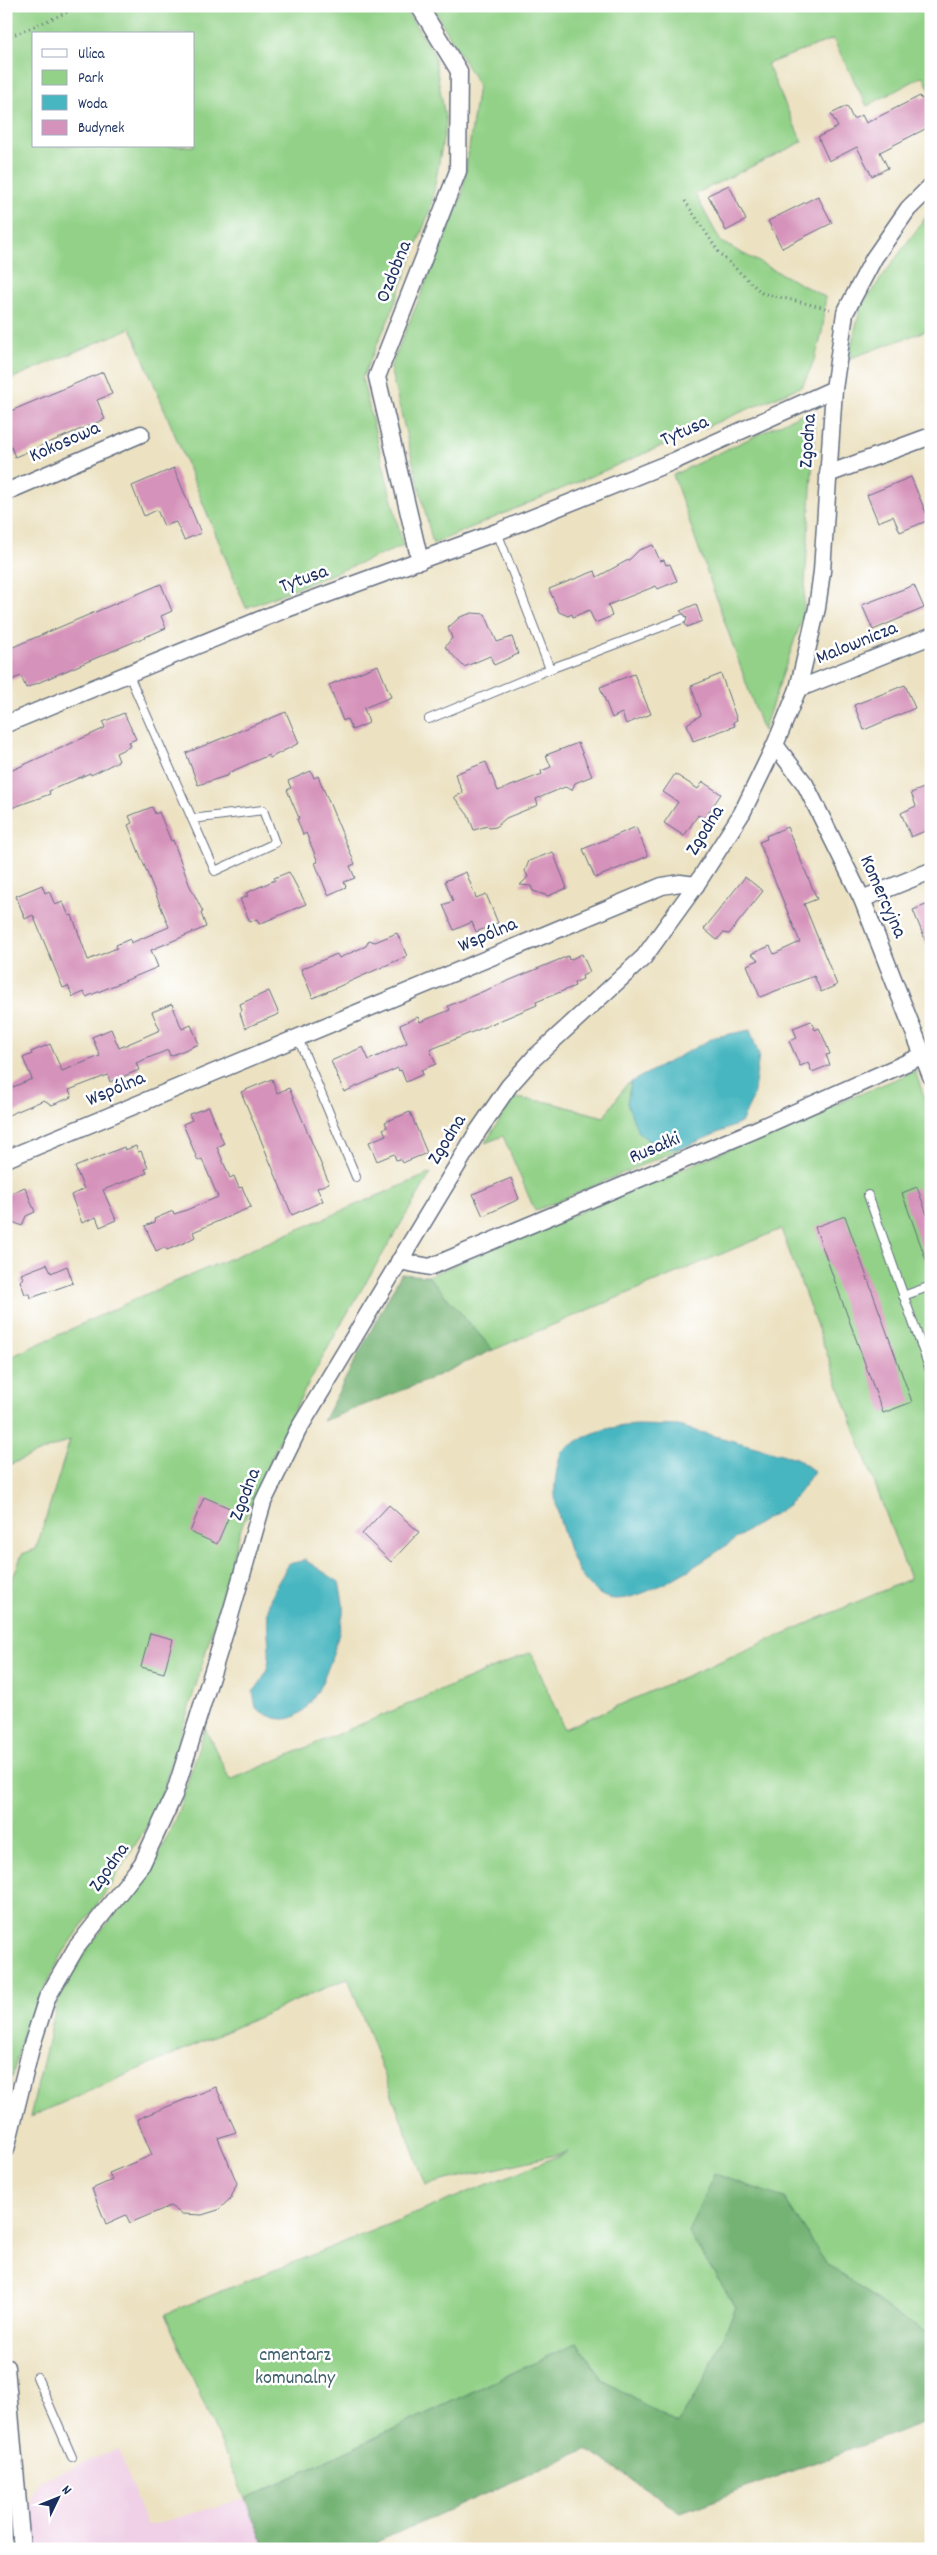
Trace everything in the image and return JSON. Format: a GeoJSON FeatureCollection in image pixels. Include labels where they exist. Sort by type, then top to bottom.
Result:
{"type":"FeatureCollection","features":[{"type":"Feature","properties":{"kind":"street","name":"Ozdobna"},"geometry":{"type":"LineString","coordinates":[[419,6],[459,70],[458,171],[377,377],[420,561]]}},
{"type":"Feature","properties":{"kind":"street","name":"Zgodna"},"geometry":{"type":"LineString","coordinates":[[6,2149],[31,2048],[47,1998],[76,1948],[142,1864],[174,1795],[230,1616],[263,1502],[298,1430],[478,1131],[509,1086],[534,1058],[644,957],[696,886],[742,813],[775,745],[798,689],[817,608],[822,571],[834,389],[845,312],[874,258],[908,209],[931,186]]}},
{"type":"Feature","properties":{"kind":"street","name":"Tytusa"},"geometry":{"type":"LineString","coordinates":[[6,724],[280,611],[497,532],[674,461],[834,389]]}},
{"type":"Feature","properties":{"kind":"street","name":"Kokosowa"},"geometry":{"type":"LineString","coordinates":[[6,492],[140,434]]}},
{"type":"Feature","properties":{"kind":"street"},"geometry":{"type":"LineString","coordinates":[[828,474],[931,436]]}},
{"type":"Feature","properties":{"kind":"street","name":"Malownicza"},"geometry":{"type":"LineString","coordinates":[[798,689],[931,636]]}},
{"type":"Feature","properties":{"kind":"street","name":"Komercyjna"},"geometry":{"type":"LineString","coordinates":[[775,745],[804,784],[862,899],[931,1076]]}},
{"type":"Feature","properties":{"kind":"street"},"geometry":{"type":"LineString","coordinates":[[862,899],[931,871]]}},
{"type":"Feature","properties":{"kind":"street","name":"Wspólna"},"geometry":{"type":"LineString","coordinates":[[6,1159],[662,886],[680,883],[696,886]]}},
{"type":"Feature","properties":{"kind":"street","name":"Rusałki"},"geometry":{"type":"LineString","coordinates":[[399,1261],[430,1267],[755,1130],[924,1055]]}},
{"type":"Feature","properties":{"kind":"street"},"geometry":{"type":"LineString","coordinates":[[6,2367],[22,2549]]}},
{"type":"Feature","properties":{"kind":"lane"},"geometry":{"type":"LineString","coordinates":[[497,532],[550,669]]}},
{"type":"Feature","properties":{"kind":"lane"},"geometry":{"type":"LineString","coordinates":[[429,719],[550,669],[682,619]]}},
{"type":"Feature","properties":{"kind":"lane"},"geometry":{"type":"LineString","coordinates":[[128,673],[192,819],[215,870],[275,843],[263,810],[192,819]]}},
{"type":"Feature","properties":{"kind":"lane"},"geometry":{"type":"LineString","coordinates":[[298,1038],[356,1177]]}},
{"type":"Feature","properties":{"kind":"lane"},"geometry":{"type":"LineString","coordinates":[[868,1195],[931,1373]]}},
{"type":"Feature","properties":{"kind":"lane"},"geometry":{"type":"LineString","coordinates":[[903,1296],[931,1286]]}},
{"type":"Feature","properties":{"kind":"lane"},"geometry":{"type":"LineString","coordinates":[[38,2377],[72,2457]]}},
{"type":"Feature","properties":{"kind":"path"},"geometry":{"type":"LineString","coordinates":[[6,38],[82,6]]}},
{"type":"Feature","properties":{"kind":"path"},"geometry":{"type":"LineString","coordinates":[[685,201],[720,254],[762,293],[845,312]]}},
{"type":"Feature","properties":{"kind":"shaded area"},"geometry":{"type":"Polygon","coordinates":[[[119,2449],[146,2526],[245,2499],[266,2549],[35,2549],[31,2497],[39,2480],[119,2449]]]}},
{"type":"Feature","properties":{"kind":"green space"},"geometry":{"type":"Polygon","coordinates":[[[6,6],[403,6],[434,54],[446,123],[431,207],[390,316],[362,378],[403,546],[246,608],[131,328],[6,381],[6,6]]]}},
{"type":"Feature","properties":{"kind":"green space"},"geometry":{"type":"Polygon","coordinates":[[[432,6],[931,6],[931,92],[923,76],[867,106],[833,39],[767,64],[802,142],[695,194],[721,242],[825,297],[824,321],[820,343],[802,386],[433,544],[390,368],[462,197],[478,85],[432,6]]]}},
{"type":"Feature","properties":{"kind":"green space"},"geometry":{"type":"Polygon","coordinates":[[[931,210],[931,329],[848,359],[861,306],[931,210]]]}},
{"type":"Feature","properties":{"kind":"green space"},"geometry":{"type":"Polygon","coordinates":[[[801,414],[815,426],[803,616],[763,731],[673,475],[801,414]]]}},
{"type":"Feature","properties":{"kind":"green space","name":"cmentarz komunalny"},"geometry":{"type":"Polygon","coordinates":[[[915,1071],[931,1116],[931,2336],[896,2314],[827,2264],[784,2198],[688,2232],[736,2307],[702,2385],[677,2424],[601,2379],[578,2342],[245,2499],[165,2314],[568,2152],[426,2185],[348,1978],[30,2117],[57,2003],[86,1950],[153,1867],[177,1815],[205,1728],[230,1780],[531,1652],[564,1729],[910,1579],[781,1229],[493,1350],[428,1276],[915,1071]]]}},
{"type":"Feature","properties":{"kind":"green space"},"geometry":{"type":"Polygon","coordinates":[[[631,1082],[627,1103],[658,1148],[682,1148],[535,1211],[503,1136],[485,1143],[514,1098],[548,1102],[604,1117],[626,1085],[631,1082]]]}},
{"type":"Feature","properties":{"kind":"green space"},"geometry":{"type":"Polygon","coordinates":[[[431,1173],[341,1324],[288,1421],[241,1528],[197,1682],[156,1811],[112,1883],[63,1953],[24,2029],[6,2103],[6,1596],[22,1554],[36,1549],[70,1440],[6,1466],[6,1359],[151,1292],[431,1173]]]}},
{"type":"Feature","properties":{"kind":"green space"},"geometry":{"type":"Polygon","coordinates":[[[401,1274],[428,1276],[493,1350],[421,1383],[323,1421],[401,1274]]]}},
{"type":"Feature","properties":{"kind":"green space"},"geometry":{"type":"Polygon","coordinates":[[[714,2174],[784,2198],[827,2264],[896,2314],[931,2336],[931,2420],[681,2512],[586,2449],[361,2549],[266,2549],[245,2499],[578,2342],[601,2379],[677,2424],[702,2385],[736,2307],[688,2232],[714,2174]]]}},
{"type":"Feature","properties":{"kind":"water"},"geometry":{"type":"Polygon","coordinates":[[[750,1030],[759,1055],[753,1098],[741,1123],[682,1148],[658,1148],[638,1132],[627,1103],[631,1082],[715,1037],[750,1030]]]}},
{"type":"Feature","properties":{"kind":"water"},"geometry":{"type":"Polygon","coordinates":[[[637,1425],[678,1426],[796,1458],[814,1471],[791,1502],[680,1575],[636,1595],[618,1599],[603,1596],[596,1592],[585,1580],[569,1551],[555,1499],[558,1466],[561,1452],[579,1440],[605,1429],[637,1425]]]}},
{"type":"Feature","properties":{"kind":"water"},"geometry":{"type":"Polygon","coordinates":[[[305,1560],[339,1582],[343,1601],[343,1613],[332,1658],[317,1693],[307,1707],[296,1716],[284,1719],[276,1718],[256,1708],[253,1692],[261,1682],[268,1663],[269,1604],[276,1586],[289,1564],[305,1560]]]}},
{"type":"Feature","properties":{"kind":"building"},"geometry":{"type":"Polygon","coordinates":[[[931,94],[931,126],[880,152],[888,168],[872,176],[857,147],[829,161],[818,137],[838,127],[831,114],[847,106],[853,119],[862,115],[866,123],[920,96],[921,99],[931,94]]]}},
{"type":"Feature","properties":{"kind":"building"},"geometry":{"type":"Polygon","coordinates":[[[729,185],[746,220],[726,231],[708,195],[729,185]]]}},
{"type":"Feature","properties":{"kind":"building"},"geometry":{"type":"Polygon","coordinates":[[[818,196],[832,223],[782,248],[768,221],[818,196]]]}},
{"type":"Feature","properties":{"kind":"building"},"geometry":{"type":"Polygon","coordinates":[[[103,372],[112,394],[97,400],[105,419],[15,457],[6,434],[6,413],[103,372]]]}},
{"type":"Feature","properties":{"kind":"building"},"geometry":{"type":"Polygon","coordinates":[[[174,468],[201,533],[184,540],[176,522],[164,526],[157,510],[144,516],[132,486],[174,468]]]}},
{"type":"Feature","properties":{"kind":"building"},"geometry":{"type":"Polygon","coordinates":[[[911,477],[929,520],[900,532],[893,516],[878,522],[867,495],[911,477]]]}},
{"type":"Feature","properties":{"kind":"building"},"geometry":{"type":"Polygon","coordinates":[[[653,545],[660,561],[664,560],[666,565],[670,564],[677,581],[658,589],[656,586],[608,605],[612,616],[595,623],[589,610],[573,617],[572,614],[568,616],[559,612],[549,589],[595,571],[597,577],[630,559],[639,550],[653,545]]]}},
{"type":"Feature","properties":{"kind":"building"},"geometry":{"type":"Polygon","coordinates":[[[161,584],[172,611],[161,616],[166,628],[26,688],[21,676],[6,682],[6,650],[161,584]]]}},
{"type":"Feature","properties":{"kind":"building"},"geometry":{"type":"Polygon","coordinates":[[[914,585],[924,608],[873,630],[862,605],[914,585]]]}},
{"type":"Feature","properties":{"kind":"building"},"geometry":{"type":"Polygon","coordinates":[[[696,604],[702,621],[687,627],[685,624],[687,617],[680,611],[696,604]]]}},
{"type":"Feature","properties":{"kind":"building"},"geometry":{"type":"Polygon","coordinates":[[[472,613],[485,614],[497,642],[512,637],[518,654],[494,665],[490,656],[464,667],[445,647],[452,638],[448,628],[460,617],[472,613]]]}},
{"type":"Feature","properties":{"kind":"building"},"geometry":{"type":"Polygon","coordinates":[[[378,665],[391,697],[364,708],[369,723],[352,730],[347,719],[343,721],[329,685],[378,665]]]}},
{"type":"Feature","properties":{"kind":"building"},"geometry":{"type":"Polygon","coordinates":[[[634,674],[651,714],[626,724],[622,713],[612,718],[600,687],[634,674]]]}},
{"type":"Feature","properties":{"kind":"building"},"geometry":{"type":"Polygon","coordinates":[[[721,674],[737,720],[733,722],[735,726],[693,741],[687,724],[701,715],[691,686],[721,674]]]}},
{"type":"Feature","properties":{"kind":"building"},"geometry":{"type":"Polygon","coordinates":[[[905,685],[915,708],[864,730],[854,705],[905,685]]]}},
{"type":"Feature","properties":{"kind":"building"},"geometry":{"type":"Polygon","coordinates":[[[286,712],[299,743],[270,758],[269,755],[228,773],[229,775],[198,785],[186,753],[286,712]]]}},
{"type":"Feature","properties":{"kind":"building"},"geometry":{"type":"Polygon","coordinates":[[[124,713],[136,739],[129,742],[131,746],[116,753],[119,761],[91,775],[90,773],[49,791],[50,794],[6,810],[6,773],[105,728],[103,722],[124,713]]]}},
{"type":"Feature","properties":{"kind":"building"},"geometry":{"type":"Polygon","coordinates":[[[578,743],[592,776],[575,783],[572,790],[565,787],[536,799],[538,805],[506,818],[496,827],[489,828],[487,826],[474,830],[468,815],[454,797],[463,793],[455,774],[486,762],[498,791],[542,774],[541,771],[551,767],[546,755],[578,743]]]}},
{"type":"Feature","properties":{"kind":"building"},"geometry":{"type":"Polygon","coordinates":[[[311,771],[314,778],[318,776],[355,864],[350,866],[355,878],[344,882],[346,887],[328,895],[315,863],[318,862],[306,833],[303,835],[297,819],[299,818],[287,790],[291,788],[288,781],[311,771]]]}},
{"type":"Feature","properties":{"kind":"building"},"geometry":{"type":"Polygon","coordinates":[[[675,774],[698,789],[703,782],[721,794],[704,819],[698,815],[684,836],[664,823],[678,802],[663,792],[675,774]]]}},
{"type":"Feature","properties":{"kind":"building"},"geometry":{"type":"Polygon","coordinates":[[[931,785],[931,842],[929,842],[925,831],[911,837],[901,813],[916,806],[911,793],[931,785]]]}},
{"type":"Feature","properties":{"kind":"building"},"geometry":{"type":"Polygon","coordinates":[[[152,807],[155,814],[159,812],[171,841],[173,840],[189,884],[203,912],[201,913],[206,927],[151,950],[158,967],[86,997],[84,992],[73,997],[68,986],[63,988],[33,915],[25,919],[16,896],[42,885],[45,893],[49,891],[55,905],[63,902],[69,916],[72,915],[88,960],[117,948],[116,945],[130,939],[131,943],[169,927],[128,825],[132,823],[129,816],[152,807]]]}},
{"type":"Feature","properties":{"kind":"building"},"geometry":{"type":"Polygon","coordinates":[[[636,827],[648,856],[595,878],[583,849],[636,827]]]}},
{"type":"Feature","properties":{"kind":"building"},"geometry":{"type":"Polygon","coordinates":[[[787,827],[817,899],[804,904],[837,985],[821,992],[814,976],[760,997],[747,965],[759,960],[751,954],[770,946],[774,954],[800,942],[759,842],[767,839],[766,836],[787,827]]]}},
{"type":"Feature","properties":{"kind":"building"},"geometry":{"type":"Polygon","coordinates":[[[553,852],[567,888],[548,896],[533,891],[531,886],[520,885],[528,877],[525,871],[529,861],[553,852]]]}},
{"type":"Feature","properties":{"kind":"building"},"geometry":{"type":"Polygon","coordinates":[[[289,872],[306,904],[259,924],[257,919],[250,922],[240,899],[248,896],[246,893],[289,872]]]}},
{"type":"Feature","properties":{"kind":"building"},"geometry":{"type":"Polygon","coordinates":[[[466,872],[476,898],[486,894],[498,923],[476,932],[472,922],[454,930],[443,905],[453,901],[445,881],[466,872]]]}},
{"type":"Feature","properties":{"kind":"building"},"geometry":{"type":"Polygon","coordinates":[[[745,877],[763,891],[729,934],[723,933],[717,940],[704,929],[745,877]]]}},
{"type":"Feature","properties":{"kind":"building"},"geometry":{"type":"Polygon","coordinates":[[[931,903],[931,952],[930,952],[913,910],[931,903]]]}},
{"type":"Feature","properties":{"kind":"building"},"geometry":{"type":"Polygon","coordinates":[[[397,933],[407,956],[313,998],[301,969],[337,954],[339,958],[366,946],[369,940],[375,942],[397,933]]]}},
{"type":"Feature","properties":{"kind":"building"},"geometry":{"type":"Polygon","coordinates":[[[582,954],[590,972],[582,976],[583,979],[574,983],[575,986],[536,1002],[537,1005],[430,1050],[436,1064],[421,1070],[423,1074],[406,1082],[401,1070],[399,1071],[398,1068],[344,1092],[331,1061],[363,1047],[369,1060],[407,1043],[400,1025],[418,1017],[420,1022],[450,1010],[448,1006],[568,956],[569,960],[582,954]]]}},
{"type":"Feature","properties":{"kind":"building"},"geometry":{"type":"Polygon","coordinates":[[[269,991],[279,1014],[245,1028],[240,1013],[242,1010],[240,1004],[269,991]]]}},
{"type":"Feature","properties":{"kind":"building"},"geometry":{"type":"Polygon","coordinates":[[[172,1004],[182,1029],[191,1025],[199,1044],[170,1056],[168,1050],[136,1063],[139,1070],[110,1082],[108,1075],[69,1090],[72,1097],[52,1105],[44,1100],[6,1116],[6,1090],[32,1079],[23,1058],[32,1054],[31,1052],[50,1044],[62,1071],[100,1056],[92,1037],[111,1029],[119,1048],[160,1030],[152,1012],[172,1004]]]}},
{"type":"Feature","properties":{"kind":"building"},"geometry":{"type":"Polygon","coordinates":[[[811,1021],[815,1030],[819,1028],[830,1054],[826,1055],[830,1065],[812,1072],[808,1063],[800,1066],[789,1041],[797,1038],[793,1028],[811,1021]]]}},
{"type":"Feature","properties":{"kind":"building"},"geometry":{"type":"Polygon","coordinates":[[[272,1079],[277,1093],[289,1088],[329,1183],[317,1188],[323,1201],[292,1215],[241,1092],[272,1079]]]}},
{"type":"Feature","properties":{"kind":"building"},"geometry":{"type":"Polygon","coordinates":[[[209,1107],[224,1144],[217,1147],[230,1178],[234,1176],[239,1188],[242,1187],[251,1207],[193,1232],[195,1237],[186,1242],[167,1250],[165,1247],[156,1251],[145,1226],[155,1222],[154,1219],[173,1211],[174,1214],[184,1211],[218,1197],[202,1159],[198,1161],[183,1124],[192,1120],[189,1114],[209,1107]]]}},
{"type":"Feature","properties":{"kind":"building"},"geometry":{"type":"Polygon","coordinates":[[[410,1112],[427,1153],[402,1163],[400,1159],[396,1160],[394,1154],[377,1161],[369,1142],[386,1135],[383,1129],[387,1127],[385,1122],[410,1112]]]}},
{"type":"Feature","properties":{"kind":"building"},"geometry":{"type":"Polygon","coordinates":[[[136,1146],[138,1152],[141,1151],[148,1168],[145,1169],[147,1173],[103,1190],[116,1220],[100,1227],[96,1217],[82,1223],[71,1195],[84,1189],[75,1167],[124,1147],[125,1150],[136,1146]]]}},
{"type":"Feature","properties":{"kind":"building"},"geometry":{"type":"Polygon","coordinates":[[[511,1178],[519,1199],[483,1216],[473,1194],[511,1178]]]}},
{"type":"Feature","properties":{"kind":"building"},"geometry":{"type":"Polygon","coordinates":[[[25,1187],[35,1212],[26,1216],[22,1226],[6,1219],[6,1195],[25,1187]]]}},
{"type":"Feature","properties":{"kind":"building"},"geometry":{"type":"Polygon","coordinates":[[[917,1187],[931,1225],[931,1268],[929,1268],[902,1193],[917,1187]]]}},
{"type":"Feature","properties":{"kind":"building"},"geometry":{"type":"Polygon","coordinates":[[[845,1216],[912,1402],[883,1413],[815,1227],[845,1216]]]}},
{"type":"Feature","properties":{"kind":"building"},"geometry":{"type":"Polygon","coordinates":[[[47,1264],[51,1273],[67,1266],[73,1283],[31,1298],[30,1294],[25,1294],[20,1281],[23,1278],[21,1274],[47,1264]]]}},
{"type":"Feature","properties":{"kind":"building"},"geometry":{"type":"Polygon","coordinates":[[[204,1497],[232,1509],[217,1544],[190,1532],[204,1497]]]}},
{"type":"Feature","properties":{"kind":"building"},"geometry":{"type":"Polygon","coordinates":[[[389,1505],[419,1532],[391,1562],[362,1534],[389,1505]]]}},
{"type":"Feature","properties":{"kind":"building"},"geometry":{"type":"Polygon","coordinates":[[[150,1633],[173,1639],[164,1673],[141,1667],[150,1633]]]}},
{"type":"Feature","properties":{"kind":"building"},"geometry":{"type":"Polygon","coordinates":[[[216,2087],[236,2132],[218,2138],[237,2183],[231,2198],[218,2210],[202,2215],[182,2214],[170,2206],[130,2223],[126,2215],[106,2224],[92,2189],[112,2180],[109,2173],[152,2155],[137,2119],[216,2087]]]}}]}
